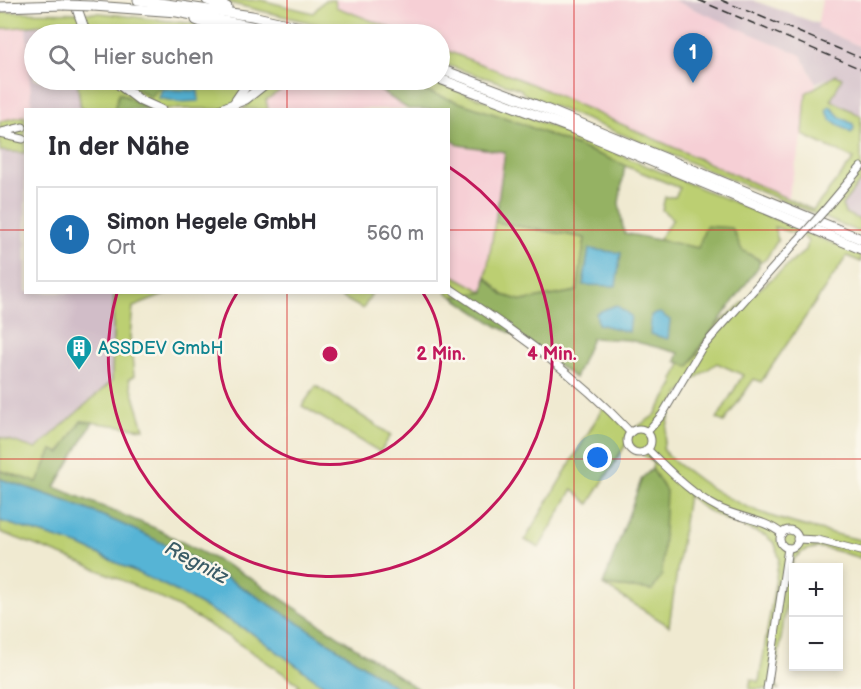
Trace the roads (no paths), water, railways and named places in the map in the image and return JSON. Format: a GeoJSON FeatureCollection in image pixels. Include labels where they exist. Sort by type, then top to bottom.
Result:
{"type":"FeatureCollection","features":[{"type":"Feature","properties":{"kind":"highway"},"geometry":{"type":"LineString","coordinates":[[74,0],[82,24]]}},
{"type":"Feature","properties":{"kind":"highway"},"geometry":{"type":"LineString","coordinates":[[138,0],[252,16],[287,24]]}},
{"type":"Feature","properties":{"kind":"highway"},"geometry":{"type":"LineString","coordinates":[[207,0],[252,16]]}},
{"type":"Feature","properties":{"kind":"highway"},"geometry":{"type":"LineString","coordinates":[[0,7],[93,6],[177,12],[240,24]]}},
{"type":"Feature","properties":{"kind":"highway"},"geometry":{"type":"LineString","coordinates":[[177,12],[208,24]]}},
{"type":"Feature","properties":{"kind":"highway"},"geometry":{"type":"LineString","coordinates":[[450,73],[536,105],[861,239]]}},
{"type":"Feature","properties":{"kind":"highway"},"geometry":{"type":"LineString","coordinates":[[450,83],[581,132],[861,249]]}},
{"type":"Feature","properties":{"kind":"highway"},"geometry":{"type":"LineString","coordinates":[[126,90],[141,101],[157,108]]}},
{"type":"Feature","properties":{"kind":"highway"},"geometry":{"type":"LineString","coordinates":[[234,103],[243,90]]}},
{"type":"Feature","properties":{"kind":"highway"},"geometry":{"type":"LineString","coordinates":[[223,108],[246,99],[257,90]]}},
{"type":"Feature","properties":{"kind":"main road"},"geometry":{"type":"LineString","coordinates":[[24,126],[24,141],[0,134],[24,126]]}},
{"type":"Feature","properties":{"kind":"main road"},"geometry":{"type":"LineString","coordinates":[[647,432],[662,415],[701,349],[861,167]]}},
{"type":"Feature","properties":{"kind":"main road"},"geometry":{"type":"LineString","coordinates":[[450,288],[541,352],[599,401],[630,432]]}},
{"type":"Feature","properties":{"kind":"main road"},"geometry":{"type":"LineString","coordinates":[[640,429],[647,432],[651,439],[647,449],[641,453],[630,450],[627,439],[630,432],[640,429]]}},
{"type":"Feature","properties":{"kind":"main road"},"geometry":{"type":"LineString","coordinates":[[647,449],[695,493],[715,506],[731,514],[768,525],[782,534]]}},
{"type":"Feature","properties":{"kind":"main road"},"geometry":{"type":"LineString","coordinates":[[782,534],[791,531],[797,539]]}},
{"type":"Feature","properties":{"kind":"main road"},"geometry":{"type":"LineString","coordinates":[[782,534],[781,543],[788,548]]}},
{"type":"Feature","properties":{"kind":"main road"},"geometry":{"type":"LineString","coordinates":[[788,548],[795,546],[797,539]]}},
{"type":"Feature","properties":{"kind":"main road"},"geometry":{"type":"LineString","coordinates":[[797,539],[818,540],[861,551]]}},
{"type":"Feature","properties":{"kind":"main road"},"geometry":{"type":"LineString","coordinates":[[767,689],[788,548]]}},
{"type":"Feature","properties":{"kind":"water"},"geometry":{"type":"Polygon","coordinates":[[[162,90],[198,91],[199,101],[179,102],[159,98],[162,90]]]}},
{"type":"Feature","properties":{"kind":"water"},"geometry":{"type":"Polygon","coordinates":[[[830,106],[840,117],[853,124],[854,130],[851,133],[831,120],[826,110],[830,106]]]}},
{"type":"Feature","properties":{"kind":"water"},"geometry":{"type":"Polygon","coordinates":[[[589,249],[621,253],[616,286],[583,285],[589,249]]]}},
{"type":"Feature","properties":{"kind":"water"},"geometry":{"type":"Polygon","coordinates":[[[616,305],[631,316],[629,332],[598,324],[596,313],[616,305]]]}},
{"type":"Feature","properties":{"kind":"water"},"geometry":{"type":"Polygon","coordinates":[[[660,313],[670,320],[668,339],[650,334],[651,315],[660,313]]]}},
{"type":"Feature","properties":{"kind":"water","name":"Regnitz"},"geometry":{"type":"Polygon","coordinates":[[[0,479],[103,516],[178,551],[302,625],[399,689],[329,689],[250,632],[170,588],[81,546],[0,521],[0,479]]]}},
{"type":"Feature","properties":{"kind":"railway"},"geometry":{"type":"LineString","coordinates":[[698,0],[861,69]]}},
{"type":"Feature","properties":{"kind":"railway"},"geometry":{"type":"LineString","coordinates":[[721,0],[861,58]]}},
{"type":"Feature","properties":{"kind":"place","name":"Simon Hegele GmbH"},"geometry":{"type":"Point","coordinates":[693,83]}},
{"type":"Feature","properties":{"kind":"place","name":"ASSDEV GmbH"},"geometry":{"type":"Point","coordinates":[79,371]}}]}
